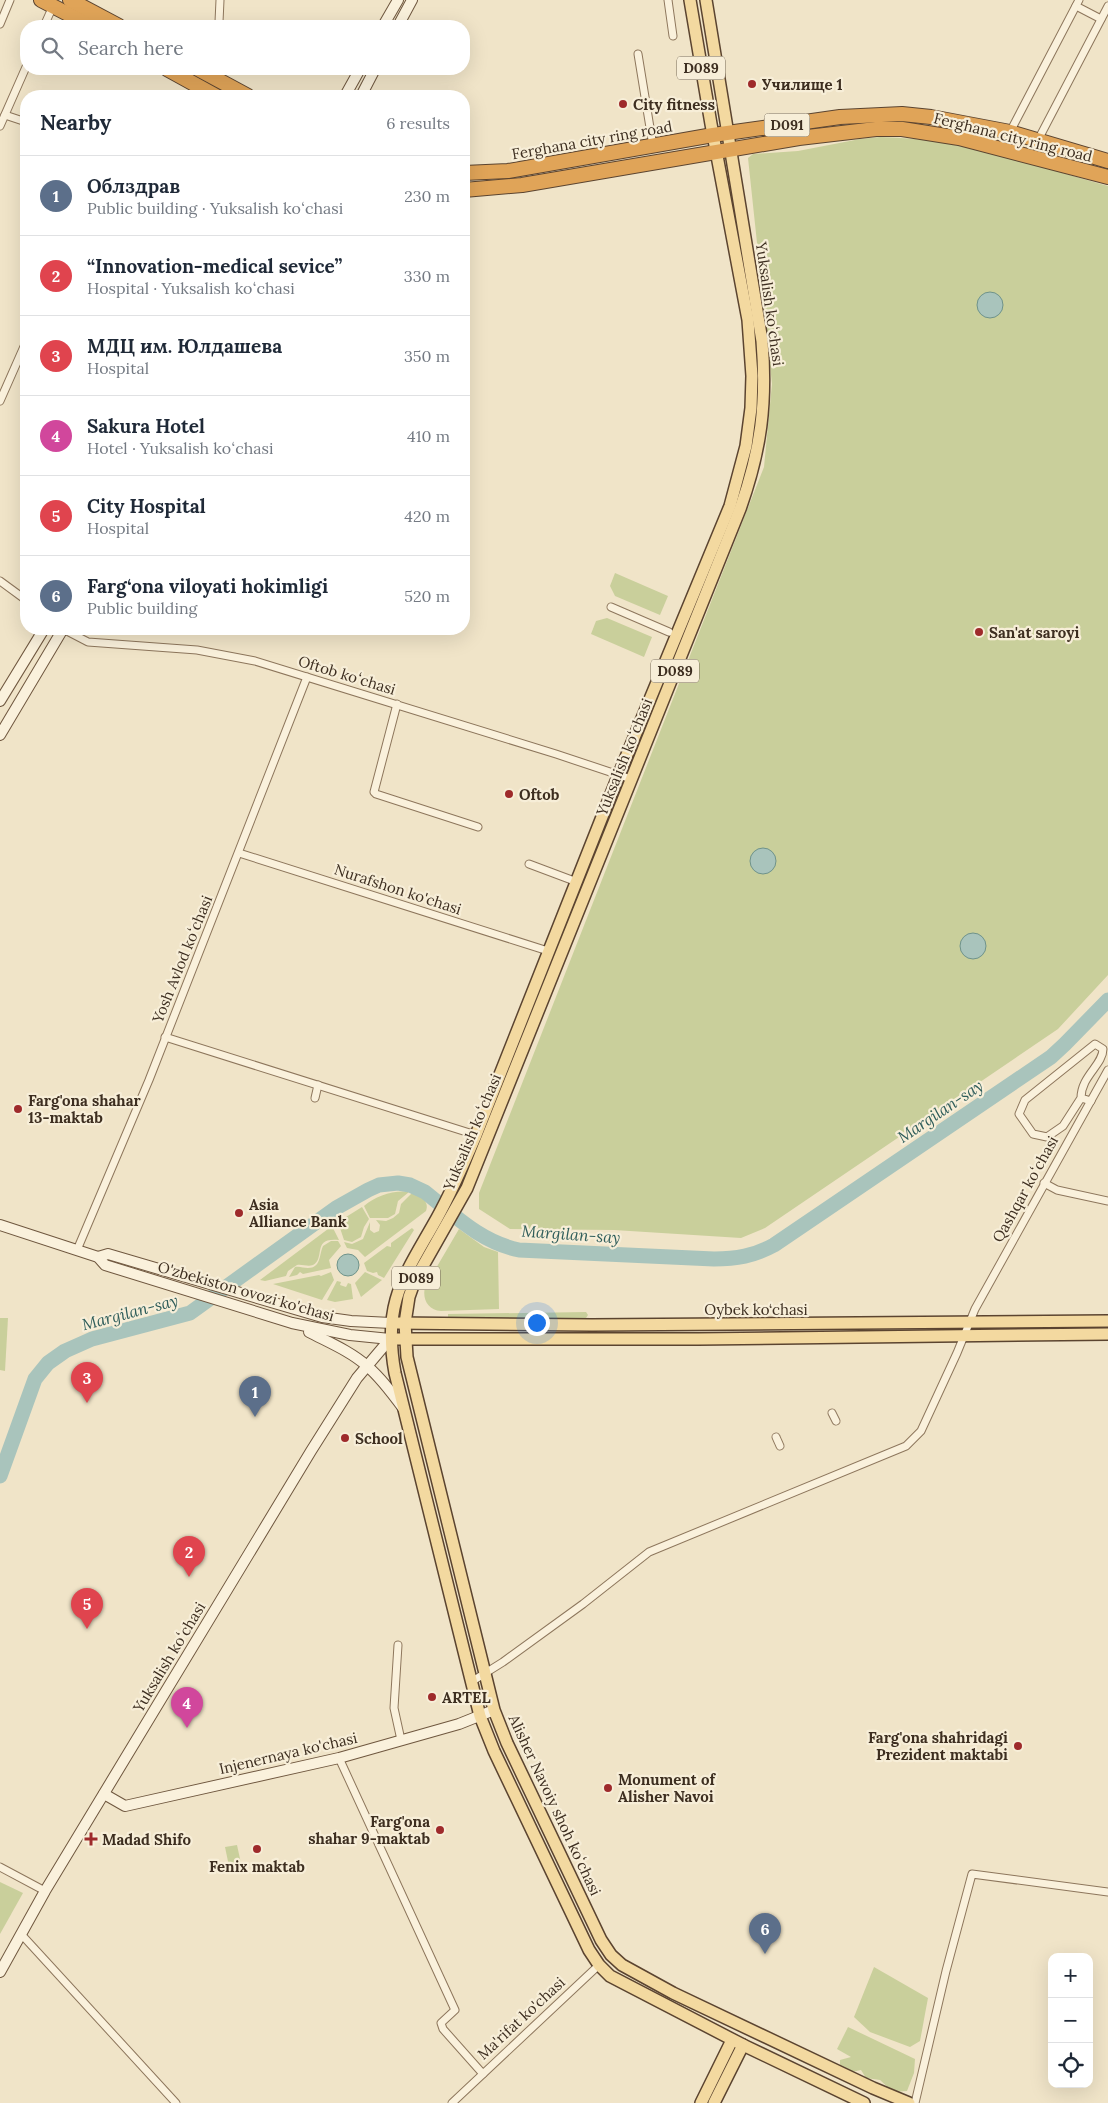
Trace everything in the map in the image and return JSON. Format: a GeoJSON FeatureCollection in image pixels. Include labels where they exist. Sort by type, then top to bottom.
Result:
{"type":"FeatureCollection","features":[{"type":"Feature","properties":{"kind":"highway"},"geometry":{"type":"LineString","coordinates":[[70,0],[108,20]]}},
{"type":"Feature","properties":{"kind":"highway"},"geometry":{"type":"LineString","coordinates":[[47,3],[80,20]]}},
{"type":"Feature","properties":{"kind":"highway"},"geometry":{"type":"LineString","coordinates":[[178,75],[205,90]]}},
{"type":"Feature","properties":{"kind":"highway"},"geometry":{"type":"LineString","coordinates":[[209,75],[237,90]]}},
{"type":"Feature","properties":{"kind":"highway","name":"Ferghana city ring road"},"geometry":{"type":"LineString","coordinates":[[470,173],[489,174],[728,133],[840,117],[902,114],[931,117],[1010,132],[1108,161]]}},
{"type":"Feature","properties":{"kind":"highway","name":"Ferghana city ring road"},"geometry":{"type":"LineString","coordinates":[[470,189],[522,185],[841,133],[902,129],[959,138],[1108,177]]}},
{"type":"Feature","properties":{"kind":"main road"},"geometry":{"type":"LineString","coordinates":[[387,20],[398,0]]}},
{"type":"Feature","properties":{"kind":"main road"},"geometry":{"type":"LineString","coordinates":[[401,20],[412,0]]}},
{"type":"Feature","properties":{"kind":"main road","name":"D089"},"geometry":{"type":"LineString","coordinates":[[690,0],[713,136]]}},
{"type":"Feature","properties":{"kind":"main road","name":"D089"},"geometry":{"type":"LineString","coordinates":[[706,0],[728,133]]}},
{"type":"Feature","properties":{"kind":"main road"},"geometry":{"type":"LineString","coordinates":[[389,16],[394,20]]}},
{"type":"Feature","properties":{"kind":"main road"},"geometry":{"type":"LineString","coordinates":[[348,90],[357,75]]}},
{"type":"Feature","properties":{"kind":"main road"},"geometry":{"type":"LineString","coordinates":[[364,90],[372,75]]}},
{"type":"Feature","properties":{"kind":"main road","name":"Yuksalish koʻchasi"},"geometry":{"type":"LineString","coordinates":[[405,1339],[405,1323],[409,1297],[415,1280],[448,1223],[462,1184],[631,778],[750,481],[764,408],[765,375],[762,341],[728,133]]}},
{"type":"Feature","properties":{"kind":"main road","name":"Yuksalish koʻchasi"},"geometry":{"type":"LineString","coordinates":[[0,1972],[45,1891],[311,1451],[366,1365],[390,1339],[397,1293],[404,1274],[438,1216],[462,1184],[476,1135],[548,951],[730,506],[746,446],[752,408],[752,376],[748,320],[713,136]]}},
{"type":"Feature","properties":{"kind":"main road"},"geometry":{"type":"LineString","coordinates":[[0,701],[40,635]]}},
{"type":"Feature","properties":{"kind":"main road"},"geometry":{"type":"LineString","coordinates":[[0,735],[59,635]]}},
{"type":"Feature","properties":{"kind":"main road","name":"O'zbekiston ovozi ko'chasi"},"geometry":{"type":"LineString","coordinates":[[0,1225],[98,1257],[105,1265],[292,1323],[350,1335],[390,1339]]}},
{"type":"Feature","properties":{"kind":"main road","name":"O'zbekiston ovozi ko'chasi"},"geometry":{"type":"LineString","coordinates":[[98,1257],[108,1254],[322,1317],[391,1323]]}},
{"type":"Feature","properties":{"kind":"main road","name":"Oybek ko‘chasi"},"geometry":{"type":"LineString","coordinates":[[391,1323],[592,1325],[1108,1321]]}},
{"type":"Feature","properties":{"kind":"main road"},"geometry":{"type":"LineString","coordinates":[[292,1323],[345,1351],[366,1365],[404,1408]]}},
{"type":"Feature","properties":{"kind":"main road","name":"Oybek ko‘chasi"},"geometry":{"type":"LineString","coordinates":[[390,1339],[1108,1334]]}},
{"type":"Feature","properties":{"kind":"main road","name":"Alisher Navoiy shoh koʻchasi"},"geometry":{"type":"LineString","coordinates":[[390,1339],[395,1373],[480,1716],[494,1750],[589,1950],[599,1965],[610,1976],[737,2042],[864,2103]]}},
{"type":"Feature","properties":{"kind":"main road","name":"Alisher Navoiy shoh koʻchasi"},"geometry":{"type":"LineString","coordinates":[[405,1339],[407,1357],[494,1710],[507,1743],[596,1931],[610,1955],[622,1965],[673,1993],[864,2084],[909,2103]]}},
{"type":"Feature","properties":{"kind":"main road","name":"Injenernaya ko'chasi"},"geometry":{"type":"LineString","coordinates":[[104,1794],[125,1806],[339,1758],[480,1716],[494,1710]]}},
{"type":"Feature","properties":{"kind":"main road","name":"Ma'rifat ko'chasi"},"geometry":{"type":"LineString","coordinates":[[599,1965],[610,1955]]}},
{"type":"Feature","properties":{"kind":"main road"},"geometry":{"type":"LineString","coordinates":[[701,2103],[737,2042]]}},
{"type":"Feature","properties":{"kind":"main road"},"geometry":{"type":"LineString","coordinates":[[714,2103],[737,2042]]}},
{"type":"Feature","properties":{"kind":"street"},"geometry":{"type":"LineString","coordinates":[[0,24],[10,0]]}},
{"type":"Feature","properties":{"kind":"street"},"geometry":{"type":"LineString","coordinates":[[219,20],[220,0]]}},
{"type":"Feature","properties":{"kind":"street"},"geometry":{"type":"LineString","coordinates":[[668,0],[674,36]]}},
{"type":"Feature","properties":{"kind":"street"},"geometry":{"type":"LineString","coordinates":[[45,20],[47,3]]}},
{"type":"Feature","properties":{"kind":"street"},"geometry":{"type":"LineString","coordinates":[[1010,132],[1078,3],[1101,19]]}},
{"type":"Feature","properties":{"kind":"street"},"geometry":{"type":"LineString","coordinates":[[1038,140],[1108,6]]}},
{"type":"Feature","properties":{"kind":"street"},"geometry":{"type":"LineString","coordinates":[[638,54],[653,146]]}},
{"type":"Feature","properties":{"kind":"street"},"geometry":{"type":"LineString","coordinates":[[0,126],[22,75]]}},
{"type":"Feature","properties":{"kind":"street"},"geometry":{"type":"LineString","coordinates":[[5,115],[20,120]]}},
{"type":"Feature","properties":{"kind":"street"},"geometry":{"type":"LineString","coordinates":[[0,402],[20,356]]}},
{"type":"Feature","properties":{"kind":"street"},"geometry":{"type":"LineString","coordinates":[[0,581],[20,596]]}},
{"type":"Feature","properties":{"kind":"street"},"geometry":{"type":"LineString","coordinates":[[611,607],[669,632]]}},
{"type":"Feature","properties":{"kind":"street","name":"Oftob koʻchasi"},"geometry":{"type":"LineString","coordinates":[[75,635],[88,642],[197,650],[255,661],[631,778]]}},
{"type":"Feature","properties":{"kind":"street","name":"Yosh Avlod koʻchasi"},"geometry":{"type":"LineString","coordinates":[[77,1250],[239,853],[307,677]]}},
{"type":"Feature","properties":{"kind":"street"},"geometry":{"type":"LineString","coordinates":[[397,704],[374,792],[478,828]]}},
{"type":"Feature","properties":{"kind":"street","name":"Nurafshon ko'chasi"},"geometry":{"type":"LineString","coordinates":[[239,853],[548,951]]}},
{"type":"Feature","properties":{"kind":"street"},"geometry":{"type":"LineString","coordinates":[[528,864],[577,882]]}},
{"type":"Feature","properties":{"kind":"street"},"geometry":{"type":"LineString","coordinates":[[165,1037],[476,1135]]}},
{"type":"Feature","properties":{"kind":"street"},"geometry":{"type":"LineString","coordinates":[[1095,1044],[1103,1049],[1103,1056],[1086,1079],[1080,1098],[1063,1126],[1048,1138],[1033,1134],[1019,1114],[1025,1100],[1095,1044]]}},
{"type":"Feature","properties":{"kind":"street","name":"Qashqar koʻchasi"},"geometry":{"type":"LineString","coordinates":[[472,1682],[583,1604],[649,1552],[906,1446],[922,1431],[979,1301],[1108,1070]]}},
{"type":"Feature","properties":{"kind":"street"},"geometry":{"type":"LineString","coordinates":[[315,1098],[318,1085]]}},
{"type":"Feature","properties":{"kind":"street"},"geometry":{"type":"LineString","coordinates":[[1080,1098],[1090,1101]]}},
{"type":"Feature","properties":{"kind":"street"},"geometry":{"type":"LineString","coordinates":[[1044,1183],[1057,1190],[1108,1201]]}},
{"type":"Feature","properties":{"kind":"street"},"geometry":{"type":"LineString","coordinates":[[832,1413],[836,1421]]}},
{"type":"Feature","properties":{"kind":"street"},"geometry":{"type":"LineString","coordinates":[[776,1437],[780,1446]]}},
{"type":"Feature","properties":{"kind":"street"},"geometry":{"type":"LineString","coordinates":[[398,1645],[394,1708],[401,1740]]}},
{"type":"Feature","properties":{"kind":"street"},"geometry":{"type":"LineString","coordinates":[[339,1758],[455,2010],[441,2023],[443,2028],[483,2074]]}},
{"type":"Feature","properties":{"kind":"street"},"geometry":{"type":"LineString","coordinates":[[0,1867],[45,1891]]}},
{"type":"Feature","properties":{"kind":"street"},"geometry":{"type":"LineString","coordinates":[[915,2103],[946,1971],[972,1874],[1108,1892]]}},
{"type":"Feature","properties":{"kind":"street"},"geometry":{"type":"LineString","coordinates":[[21,1934],[176,2103]]}},
{"type":"Feature","properties":{"kind":"street","name":"Ma'rifat ko'chasi"},"geometry":{"type":"LineString","coordinates":[[452,2103],[599,1965]]}},
{"type":"Feature","properties":{"kind":"green space"},"geometry":{"type":"Polygon","coordinates":[[[880,137],[938,142],[967,147],[1108,186],[1108,975],[1058,1029],[765,1228],[741,1238],[614,1230],[510,1229],[479,1209],[479,1193],[764,467],[772,384],[748,158],[753,154],[798,151],[880,137]]]}},
{"type":"Feature","properties":{"kind":"green space"},"geometry":{"type":"Polygon","coordinates":[[[615,573],[668,596],[660,615],[615,596],[610,586],[615,573]]]}},
{"type":"Feature","properties":{"kind":"green space"},"geometry":{"type":"Polygon","coordinates":[[[607,618],[652,637],[644,657],[591,634],[596,621],[607,618]]]}},
{"type":"Feature","properties":{"kind":"green space"},"geometry":{"type":"Polygon","coordinates":[[[409,1192],[398,1201],[395,1214],[388,1218],[370,1218],[364,1206],[385,1194],[409,1192]]]}},
{"type":"Feature","properties":{"kind":"green space"},"geometry":{"type":"Polygon","coordinates":[[[412,1193],[421,1197],[427,1204],[426,1211],[365,1257],[358,1250],[347,1248],[344,1242],[352,1244],[363,1239],[370,1222],[370,1230],[374,1233],[379,1231],[380,1225],[376,1220],[386,1221],[393,1218],[399,1213],[401,1204],[412,1193]]]}},
{"type":"Feature","properties":{"kind":"green space"},"geometry":{"type":"Polygon","coordinates":[[[362,1207],[369,1219],[361,1237],[352,1242],[344,1240],[338,1222],[362,1207]]]}},
{"type":"Feature","properties":{"kind":"green space"},"geometry":{"type":"Polygon","coordinates":[[[332,1226],[339,1240],[325,1242],[320,1249],[317,1262],[313,1265],[297,1265],[288,1271],[286,1276],[265,1281],[260,1280],[332,1226]]]}},
{"type":"Feature","properties":{"kind":"green space"},"geometry":{"type":"Polygon","coordinates":[[[412,1228],[414,1230],[384,1278],[378,1275],[377,1272],[367,1271],[364,1263],[387,1246],[391,1247],[391,1243],[412,1228]]]}},
{"type":"Feature","properties":{"kind":"green space"},"geometry":{"type":"Polygon","coordinates":[[[459,1229],[484,1247],[498,1252],[499,1309],[441,1311],[433,1309],[425,1300],[425,1287],[459,1229]]]}},
{"type":"Feature","properties":{"kind":"green space"},"geometry":{"type":"Polygon","coordinates":[[[331,1241],[338,1241],[341,1246],[329,1260],[331,1268],[303,1274],[300,1272],[289,1277],[295,1267],[308,1268],[315,1266],[323,1246],[331,1241]]]}},
{"type":"Feature","properties":{"kind":"green space"},"geometry":{"type":"Polygon","coordinates":[[[331,1272],[334,1280],[322,1300],[273,1284],[321,1276],[331,1272]]]}},
{"type":"Feature","properties":{"kind":"green space"},"geometry":{"type":"Polygon","coordinates":[[[365,1272],[382,1280],[361,1297],[355,1283],[365,1272]]]}},
{"type":"Feature","properties":{"kind":"green space"},"geometry":{"type":"Polygon","coordinates":[[[337,1281],[341,1282],[340,1285],[346,1287],[348,1283],[351,1284],[353,1299],[335,1302],[327,1300],[337,1281]]]}},
{"type":"Feature","properties":{"kind":"green space"},"geometry":{"type":"Polygon","coordinates":[[[586,1312],[588,1315],[586,1318],[448,1318],[448,1314],[586,1312]]]}},
{"type":"Feature","properties":{"kind":"green space"},"geometry":{"type":"Polygon","coordinates":[[[0,1318],[8,1318],[5,1371],[0,1370],[0,1318]]]}},
{"type":"Feature","properties":{"kind":"green space"},"geometry":{"type":"Polygon","coordinates":[[[237,1845],[242,1868],[230,1871],[225,1847],[237,1845]]]}},
{"type":"Feature","properties":{"kind":"green space"},"geometry":{"type":"Polygon","coordinates":[[[0,1882],[23,1893],[0,1934],[0,1882]]]}},
{"type":"Feature","properties":{"kind":"green space"},"geometry":{"type":"Polygon","coordinates":[[[874,1967],[928,1998],[920,2041],[910,2047],[870,2032],[854,2017],[874,1967]]]}},
{"type":"Feature","properties":{"kind":"green space"},"geometry":{"type":"Polygon","coordinates":[[[848,2027],[915,2059],[914,2073],[907,2091],[893,2092],[880,2080],[866,2078],[861,2070],[847,2073],[840,2069],[840,2060],[851,2057],[837,2049],[848,2027]]]}},
{"type":"Feature","properties":{"kind":"water"},"geometry":{"type":"Polygon","coordinates":[[[990,292],[1000,295],[1003,305],[1000,315],[990,318],[980,315],[977,305],[980,295],[990,292]]]}},
{"type":"Feature","properties":{"kind":"water"},"geometry":{"type":"Polygon","coordinates":[[[763,848],[772,852],[776,861],[772,870],[763,874],[754,870],[750,861],[754,852],[763,848]]]}},
{"type":"Feature","properties":{"kind":"water"},"geometry":{"type":"Polygon","coordinates":[[[973,933],[982,937],[986,946],[982,955],[973,959],[964,955],[960,946],[964,937],[973,933]]]}},
{"type":"Feature","properties":{"kind":"water"},"geometry":{"type":"Polygon","coordinates":[[[348,1254],[358,1261],[359,1265],[352,1275],[348,1276],[338,1269],[337,1265],[344,1255],[348,1254]]]}},
{"type":"Feature","properties":{"kind":"waterway","name":"Margilan-say"},"geometry":{"type":"LineString","coordinates":[[0,1476],[35,1379],[48,1363],[65,1351],[92,1339],[190,1313],[336,1208],[379,1185],[398,1183],[410,1185],[425,1192],[480,1234],[492,1241],[519,1250],[714,1259],[745,1256],[774,1245],[1051,1057],[1108,1000]]}},
{"type":"Feature","properties":{"kind":"place","name":"Училище 1"},"geometry":{"type":"Point","coordinates":[752,84]}},
{"type":"Feature","properties":{"kind":"place","name":"City fitness"},"geometry":{"type":"Point","coordinates":[623,104]}},
{"type":"Feature","properties":{"kind":"place","name":"San'at saroyi"},"geometry":{"type":"Point","coordinates":[979,632]}},
{"type":"Feature","properties":{"kind":"place","name":"Oftob"},"geometry":{"type":"Point","coordinates":[509,794]}},
{"type":"Feature","properties":{"kind":"place","name":"Farg'ona shahar 13-maktab"},"geometry":{"type":"Point","coordinates":[18,1109]}},
{"type":"Feature","properties":{"kind":"place","name":"Asia Alliance Bank"},"geometry":{"type":"Point","coordinates":[239,1213]}},
{"type":"Feature","properties":{"kind":"place","name":"МДЦ им. Юлдашева"},"geometry":{"type":"Point","coordinates":[87,1403]}},
{"type":"Feature","properties":{"kind":"place","name":"Облздрав"},"geometry":{"type":"Point","coordinates":[255,1417]}},
{"type":"Feature","properties":{"kind":"place","name":"School"},"geometry":{"type":"Point","coordinates":[345,1438]}},
{"type":"Feature","properties":{"kind":"place","name":"“Innovation-medical sevice”"},"geometry":{"type":"Point","coordinates":[189,1577]}},
{"type":"Feature","properties":{"kind":"place","name":"City Hospital"},"geometry":{"type":"Point","coordinates":[87,1629]}},
{"type":"Feature","properties":{"kind":"place","name":"ARTEL"},"geometry":{"type":"Point","coordinates":[432,1697]}},
{"type":"Feature","properties":{"kind":"place","name":"Sakura Hotel"},"geometry":{"type":"Point","coordinates":[187,1728]}},
{"type":"Feature","properties":{"kind":"place","name":"Farg'ona shahridagi Prezident maktabi"},"geometry":{"type":"Point","coordinates":[1018,1746]}},
{"type":"Feature","properties":{"kind":"place","name":"Monument of Alisher Navoi"},"geometry":{"type":"Point","coordinates":[608,1788]}},
{"type":"Feature","properties":{"kind":"place","name":"Farg'ona shahar 9-maktab"},"geometry":{"type":"Point","coordinates":[440,1830]}},
{"type":"Feature","properties":{"kind":"place","name":"Madad Shifo"},"geometry":{"type":"Point","coordinates":[91,1839]}},
{"type":"Feature","properties":{"kind":"place","name":"Fenix maktab"},"geometry":{"type":"Point","coordinates":[257,1849]}},
{"type":"Feature","properties":{"kind":"place","name":"Farg‘ona viloyati hokimligi"},"geometry":{"type":"Point","coordinates":[765,1954]}}]}
